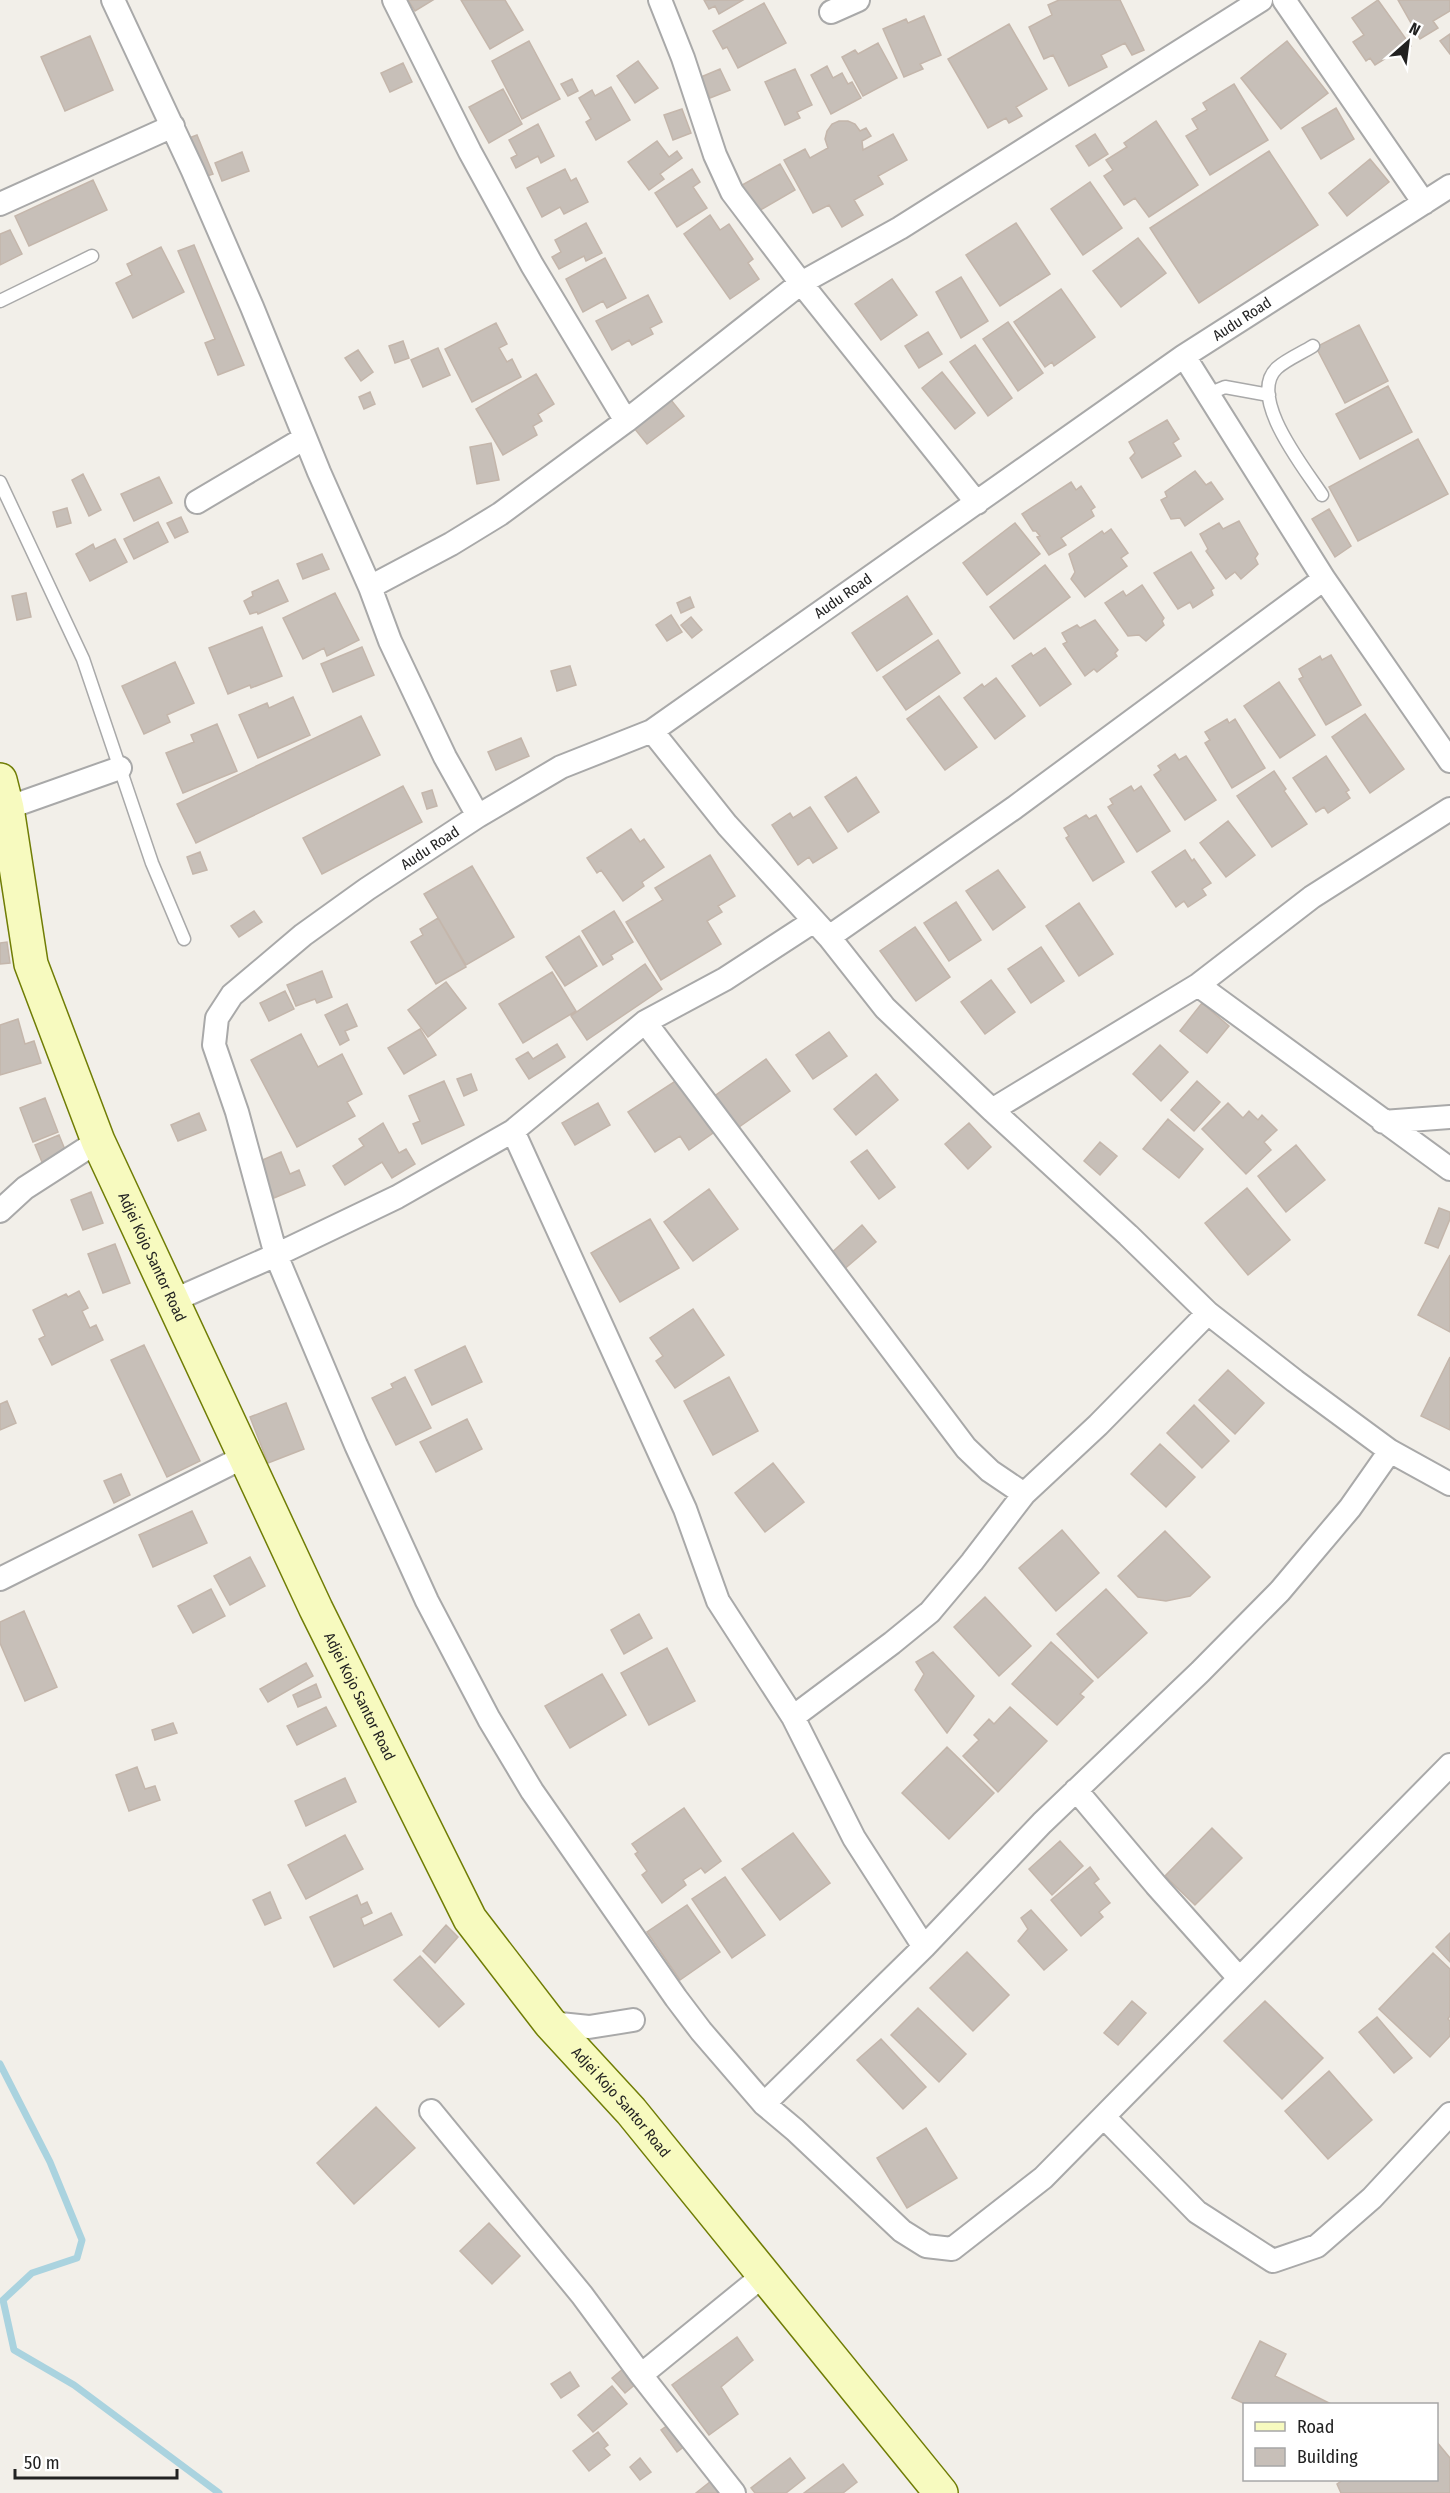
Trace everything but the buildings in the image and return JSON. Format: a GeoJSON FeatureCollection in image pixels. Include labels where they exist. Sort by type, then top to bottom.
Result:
{"type":"FeatureCollection","features":[{"type":"Feature","properties":{"kind":"street"},"geometry":{"type":"LineString","coordinates":[[113,0],[173,126],[252,307],[305,438],[370,587],[390,641],[445,757],[478,816]]}},
{"type":"Feature","properties":{"kind":"street"},"geometry":{"type":"LineString","coordinates":[[393,0],[470,152],[532,265],[626,421]]}},
{"type":"Feature","properties":{"kind":"street"},"geometry":{"type":"LineString","coordinates":[[660,0],[683,58],[715,154],[732,192],[801,283],[977,503]]}},
{"type":"Feature","properties":{"kind":"street"},"geometry":{"type":"LineString","coordinates":[[831,12],[858,0]]}},
{"type":"Feature","properties":{"kind":"street"},"geometry":{"type":"LineString","coordinates":[[370,587],[452,544],[500,514],[626,421],[801,283],[900,228],[1234,7],[1261,0]]}},
{"type":"Feature","properties":{"kind":"street"},"geometry":{"type":"LineString","coordinates":[[1284,0],[1424,203]]}},
{"type":"Feature","properties":{"kind":"street"},"geometry":{"type":"LineString","coordinates":[[0,204],[173,126]]}},
{"type":"Feature","properties":{"kind":"street","name":"Audu Road"},"geometry":{"type":"LineString","coordinates":[[1450,186],[1184,356],[652,731],[561,767],[478,816],[367,889],[303,935],[232,995],[217,1018],[214,1045],[237,1112],[276,1256],[398,1542],[489,1719],[532,1791],[701,2031],[764,2104],[795,2130],[902,2231],[926,2246],[952,2249],[1043,2178],[1450,1764]]}},
{"type":"Feature","properties":{"kind":"street"},"geometry":{"type":"LineString","coordinates":[[1184,356],[1324,579],[1450,760]]}},
{"type":"Feature","properties":{"kind":"street"},"geometry":{"type":"LineString","coordinates":[[196,502],[305,438]]}},
{"type":"Feature","properties":{"kind":"street"},"geometry":{"type":"LineString","coordinates":[[172,1300],[276,1256],[397,1197],[513,1131],[645,1022],[821,929],[1014,808],[1324,579]]}},
{"type":"Feature","properties":{"kind":"street"},"geometry":{"type":"LineString","coordinates":[[652,731],[726,825],[821,929],[885,1008],[992,1110],[1208,1313],[1390,1451],[1450,1484]]}},
{"type":"Feature","properties":{"kind":"street"},"geometry":{"type":"LineString","coordinates":[[4,794],[120,768]]}},
{"type":"Feature","properties":{"kind":"street","name":"Adjei Kojo Santor Road"},"geometry":{"type":"LineString","coordinates":[[4,794],[31,964],[98,1141],[244,1457],[459,1898],[490,1947],[550,2023],[631,2112],[941,2493]]}},
{"type":"Feature","properties":{"kind":"street"},"geometry":{"type":"LineString","coordinates":[[992,1110],[1198,985],[1312,897],[1450,809]]}},
{"type":"Feature","properties":{"kind":"street"},"geometry":{"type":"LineString","coordinates":[[1198,985],[1450,1169]]}},
{"type":"Feature","properties":{"kind":"street"},"geometry":{"type":"LineString","coordinates":[[645,1022],[966,1448],[990,1471],[1024,1494]]}},
{"type":"Feature","properties":{"kind":"street"},"geometry":{"type":"LineString","coordinates":[[1383,1122],[1450,1117]]}},
{"type":"Feature","properties":{"kind":"street"},"geometry":{"type":"LineString","coordinates":[[513,1131],[685,1509],[718,1601],[793,1717],[854,1838],[924,1947]]}},
{"type":"Feature","properties":{"kind":"street"},"geometry":{"type":"LineString","coordinates":[[0,1211],[25,1188],[98,1141]]}},
{"type":"Feature","properties":{"kind":"street"},"geometry":{"type":"LineString","coordinates":[[793,1717],[930,1612],[1024,1494],[1098,1425],[1208,1313]]}},
{"type":"Feature","properties":{"kind":"street"},"geometry":{"type":"LineString","coordinates":[[764,2104],[924,1947],[1042,1823],[1200,1672],[1280,1591],[1350,1508],[1390,1451]]}},
{"type":"Feature","properties":{"kind":"street"},"geometry":{"type":"LineString","coordinates":[[0,1579],[244,1457]]}},
{"type":"Feature","properties":{"kind":"street"},"geometry":{"type":"LineString","coordinates":[[1076,1790],[1239,1978]]}},
{"type":"Feature","properties":{"kind":"street"},"geometry":{"type":"LineString","coordinates":[[550,2023],[589,2027],[633,2020]]}},
{"type":"Feature","properties":{"kind":"street"},"geometry":{"type":"LineString","coordinates":[[431,2111],[582,2295],[641,2375],[734,2493]]}},
{"type":"Feature","properties":{"kind":"street"},"geometry":{"type":"LineString","coordinates":[[1104,2117],[1197,2212],[1273,2261],[1317,2246],[1372,2198],[1450,2114]]}},
{"type":"Feature","properties":{"kind":"street"},"geometry":{"type":"LineString","coordinates":[[641,2375],[765,2274]]}},
{"type":"Feature","properties":{"kind":"lane"},"geometry":{"type":"LineString","coordinates":[[0,301],[92,256]]}},
{"type":"Feature","properties":{"kind":"lane"},"geometry":{"type":"LineString","coordinates":[[1313,346],[1277,369],[1270,378],[1269,395],[1272,416],[1278,429],[1322,495]]}},
{"type":"Feature","properties":{"kind":"lane"},"geometry":{"type":"LineString","coordinates":[[1208,394],[1225,387],[1269,395]]}},
{"type":"Feature","properties":{"kind":"lane"},"geometry":{"type":"LineString","coordinates":[[0,482],[83,659],[152,862],[184,939]]}},
{"type":"Feature","properties":{"kind":"waterway"},"geometry":{"type":"LineString","coordinates":[[0,2064],[50,2162],[82,2240],[77,2258],[32,2273],[3,2300],[14,2350],[74,2385],[219,2493]]}}]}
